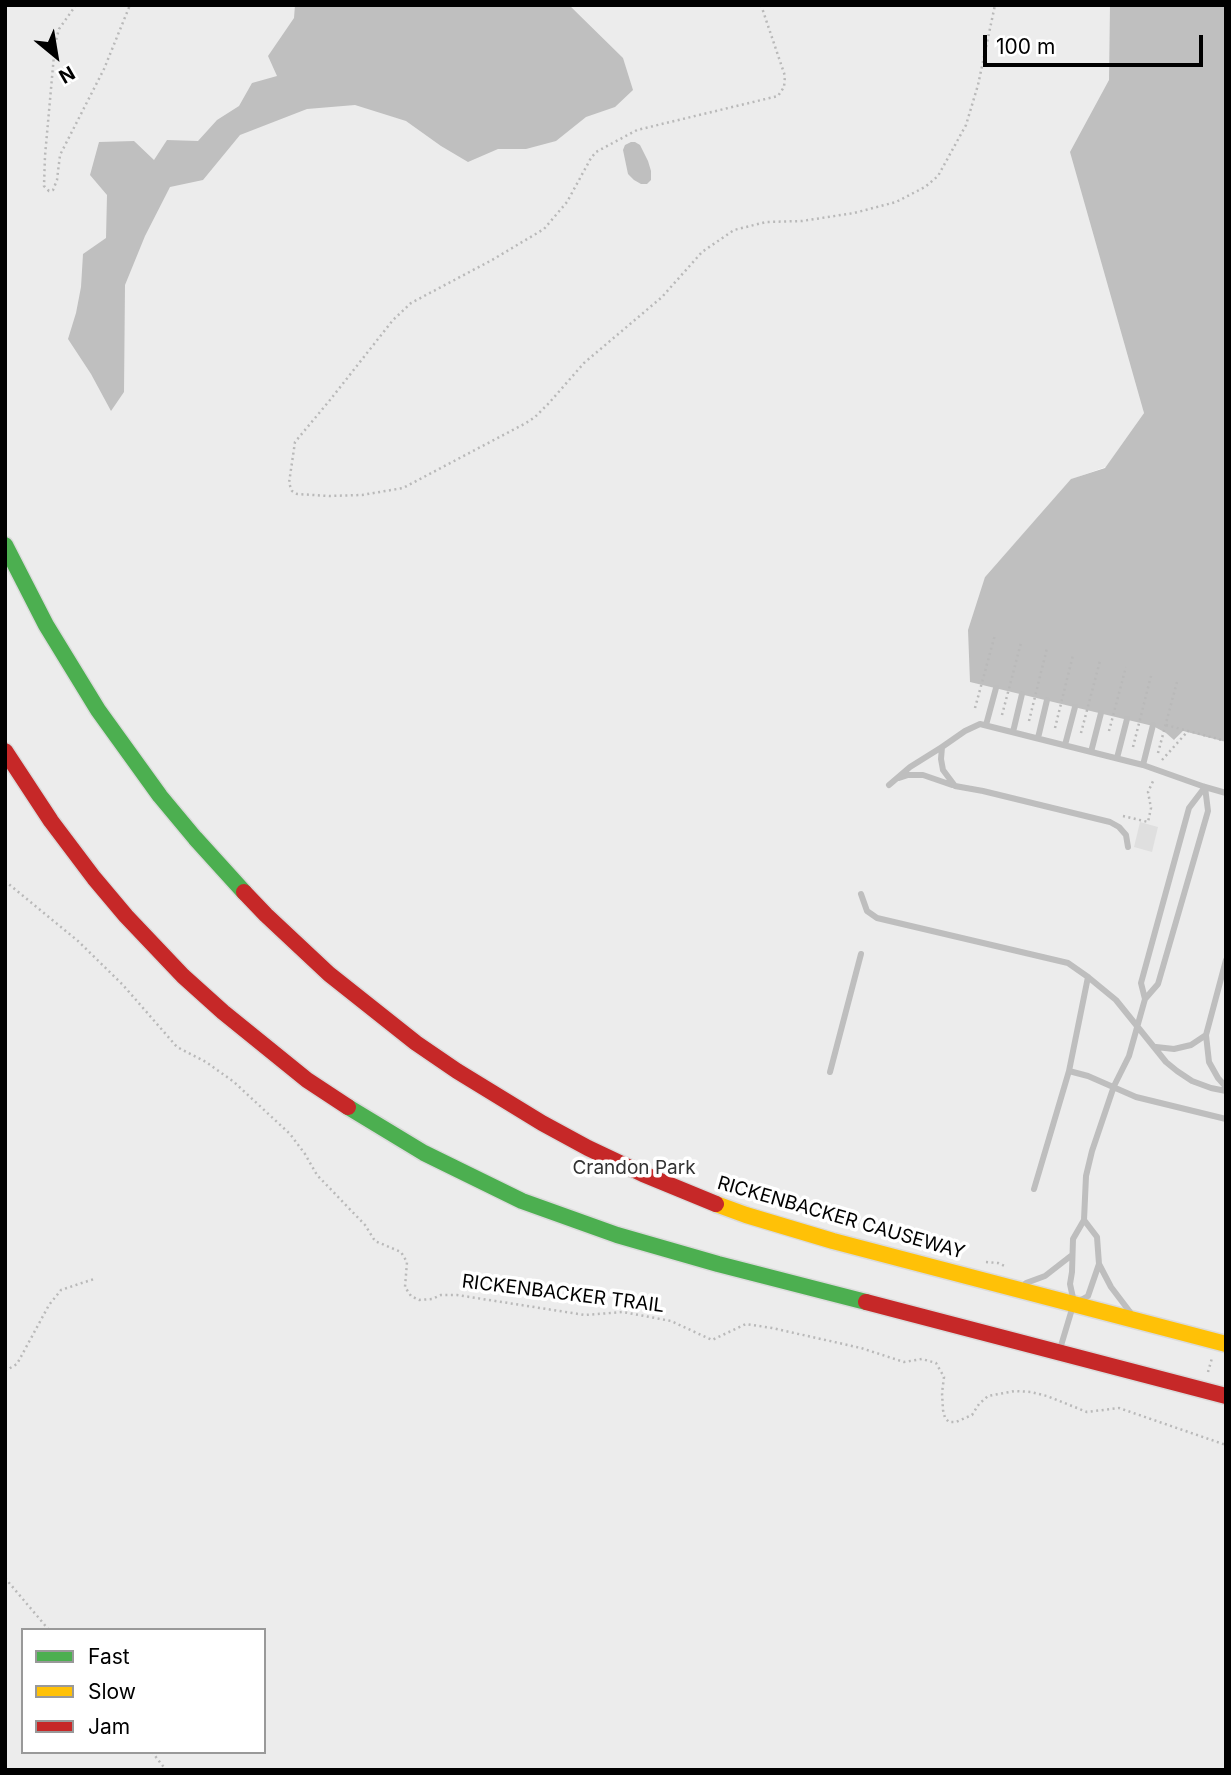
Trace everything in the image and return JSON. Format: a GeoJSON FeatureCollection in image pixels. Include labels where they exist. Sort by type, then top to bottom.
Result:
{"type":"FeatureCollection","features":[{"type":"Feature","properties":{"kind":"main road","name":"RICKENBACKER CAUSEWAY"},"geometry":{"type":"LineString","coordinates":[[5,545],[46,625],[127,752],[169,807],[223,870],[329,974],[416,1043],[457,1071],[542,1123],[643,1174],[702,1199],[795,1231],[1135,1319],[1220,1346]]}},
{"type":"Feature","properties":{"kind":"main road"},"geometry":{"type":"LineString","coordinates":[[5,751],[51,821],[94,878],[183,976],[223,1013],[307,1080],[384,1130],[477,1180],[522,1201],[617,1235],[718,1264],[1226,1396]]}},
{"type":"Feature","properties":{"kind":"lane"},"geometry":{"type":"LineString","coordinates":[[986,725],[996,688]]}},
{"type":"Feature","properties":{"kind":"lane"},"geometry":{"type":"LineString","coordinates":[[1013,732],[1022,694]]}},
{"type":"Feature","properties":{"kind":"lane"},"geometry":{"type":"LineString","coordinates":[[1038,738],[1047,700]]}},
{"type":"Feature","properties":{"kind":"lane"},"geometry":{"type":"LineString","coordinates":[[1065,745],[1076,707]]}},
{"type":"Feature","properties":{"kind":"lane"},"geometry":{"type":"LineString","coordinates":[[1091,752],[1101,713]]}},
{"type":"Feature","properties":{"kind":"lane"},"geometry":{"type":"LineString","coordinates":[[1117,758],[1127,719]]}},
{"type":"Feature","properties":{"kind":"lane"},"geometry":{"type":"LineString","coordinates":[[1128,846],[1126,835],[1110,822],[955,786],[923,775],[908,775],[889,785],[910,766],[980,724],[1143,765],[1226,793]]}},
{"type":"Feature","properties":{"kind":"lane"},"geometry":{"type":"LineString","coordinates":[[1143,765],[1153,725]]}},
{"type":"Feature","properties":{"kind":"lane"},"geometry":{"type":"LineString","coordinates":[[942,747],[943,771],[955,786]]}},
{"type":"Feature","properties":{"kind":"lane"},"geometry":{"type":"LineString","coordinates":[[1059,1353],[1074,1304],[1070,1284],[1073,1239],[1083,1220],[1086,1176],[1101,1122],[1129,1056],[1145,999],[1158,984],[1208,811],[1205,788]]}},
{"type":"Feature","properties":{"kind":"lane"},"geometry":{"type":"LineString","coordinates":[[1145,999],[1141,983],[1189,808],[1205,788]]}},
{"type":"Feature","properties":{"kind":"lane"},"geometry":{"type":"LineString","coordinates":[[861,894],[867,911],[877,918],[1068,962],[1116,1000],[1167,1062],[1192,1081],[1211,1088],[1226,1089]]}},
{"type":"Feature","properties":{"kind":"lane"},"geometry":{"type":"LineString","coordinates":[[830,1072],[861,954]]}},
{"type":"Feature","properties":{"kind":"lane"},"geometry":{"type":"LineString","coordinates":[[1226,960],[1206,1035],[1209,1062],[1226,1089]]}},
{"type":"Feature","properties":{"kind":"lane"},"geometry":{"type":"LineString","coordinates":[[1034,1189],[1069,1071],[1088,976]]}},
{"type":"Feature","properties":{"kind":"lane"},"geometry":{"type":"LineString","coordinates":[[1156,1047],[1174,1049],[1191,1045],[1206,1035]]}},
{"type":"Feature","properties":{"kind":"lane"},"geometry":{"type":"LineString","coordinates":[[1069,1071],[1114,1086],[1136,1097],[1226,1119]]}},
{"type":"Feature","properties":{"kind":"lane"},"geometry":{"type":"LineString","coordinates":[[1074,1304],[1088,1296],[1099,1264],[1097,1237],[1083,1220]]}},
{"type":"Feature","properties":{"kind":"lane"},"geometry":{"type":"LineString","coordinates":[[1010,1288],[1045,1276],[1072,1255]]}},
{"type":"Feature","properties":{"kind":"lane"},"geometry":{"type":"LineString","coordinates":[[1099,1264],[1111,1287],[1135,1319]]}},
{"type":"Feature","properties":{"kind":"path"},"geometry":{"type":"LineString","coordinates":[[76,5],[58,30],[55,44],[45,156],[44,186],[49,191],[53,190],[57,180],[60,155],[104,69],[130,5]]}},
{"type":"Feature","properties":{"kind":"path"},"geometry":{"type":"LineString","coordinates":[[761,5],[785,76],[784,88],[778,96],[637,130],[596,152],[567,202],[544,229],[411,303],[393,320],[295,442],[289,483],[292,491],[297,494],[329,496],[362,495],[403,488],[535,417],[584,363],[662,297],[702,252],[734,230],[766,222],[802,221],[854,213],[896,202],[925,187],[938,176],[966,124],[978,85],[995,5]]}},
{"type":"Feature","properties":{"kind":"path"},"geometry":{"type":"LineString","coordinates":[[975,708],[995,635]]}},
{"type":"Feature","properties":{"kind":"path"},"geometry":{"type":"LineString","coordinates":[[1002,715],[1021,643]]}},
{"type":"Feature","properties":{"kind":"path"},"geometry":{"type":"LineString","coordinates":[[1028,721],[1047,648]]}},
{"type":"Feature","properties":{"kind":"path"},"geometry":{"type":"LineString","coordinates":[[1055,728],[1073,654]]}},
{"type":"Feature","properties":{"kind":"path"},"geometry":{"type":"LineString","coordinates":[[1082,733],[1100,661]]}},
{"type":"Feature","properties":{"kind":"path"},"geometry":{"type":"LineString","coordinates":[[1106,741],[1126,667]]}},
{"type":"Feature","properties":{"kind":"path"},"geometry":{"type":"LineString","coordinates":[[1133,747],[1151,676]]}},
{"type":"Feature","properties":{"kind":"path"},"geometry":{"type":"LineString","coordinates":[[1158,753],[1177,682]]}},
{"type":"Feature","properties":{"kind":"path"},"geometry":{"type":"LineString","coordinates":[[1166,725],[1226,741]]}},
{"type":"Feature","properties":{"kind":"path"},"geometry":{"type":"LineString","coordinates":[[1121,815],[1148,822],[1151,808],[1149,792],[1163,757],[1188,731]]}},
{"type":"Feature","properties":{"kind":"path","name":"RICKENBACKER TRAIL"},"geometry":{"type":"LineString","coordinates":[[5,881],[78,942],[123,985],[177,1047],[206,1062],[234,1082],[290,1134],[317,1175],[365,1225],[375,1241],[401,1252],[407,1262],[405,1287],[411,1296],[419,1300],[457,1295],[585,1315],[623,1312],[671,1321],[712,1340],[746,1324],[772,1328],[861,1348],[904,1362],[922,1359],[936,1363],[944,1377],[943,1410],[949,1422],[972,1415],[988,1396],[1015,1391],[1031,1392],[1087,1412],[1119,1408],[1226,1445]]}},
{"type":"Feature","properties":{"kind":"path"},"geometry":{"type":"LineString","coordinates":[[5,1371],[17,1364],[49,1305],[61,1290],[94,1279]]}},
{"type":"Feature","properties":{"kind":"path"},"geometry":{"type":"LineString","coordinates":[[1206,1382],[1220,1346]]}},
{"type":"Feature","properties":{"kind":"path"},"geometry":{"type":"LineString","coordinates":[[5,1578],[47,1628]]}},
{"type":"Feature","properties":{"kind":"path"},"geometry":{"type":"LineString","coordinates":[[154,1754],[166,1770]]}},
{"type":"Feature","properties":{"kind":"green space","name":"Crandon Park"},"geometry":{"type":"Polygon","coordinates":[[[5,5],[1111,5],[1144,413],[1106,467],[1072,479],[985,577],[1153,725],[1175,740],[1183,731],[1226,742],[1226,1770],[5,1770],[5,5]]]}},
{"type":"Feature","properties":{"kind":"shaded area"},"geometry":{"type":"Polygon","coordinates":[[[295,5],[569,5],[623,58],[633,90],[615,107],[586,117],[556,141],[526,149],[498,149],[468,162],[406,121],[355,105],[307,109],[240,135],[203,180],[170,187],[145,236],[125,285],[124,392],[111,411],[68,339],[81,287],[83,254],[106,238],[107,195],[90,175],[99,142],[134,141],[154,160],[167,140],[198,141],[217,120],[239,106],[252,83],[277,76],[268,56],[294,18],[295,5]]]}},
{"type":"Feature","properties":{"kind":"shaded area"},"geometry":{"type":"Polygon","coordinates":[[[1110,5],[1226,5],[1226,742],[1183,731],[1174,740],[1153,726],[970,682],[968,630],[985,577],[1071,479],[1105,468],[1144,413],[1070,152],[1109,80],[1110,5]]]}},
{"type":"Feature","properties":{"kind":"shaded area"},"geometry":{"type":"Polygon","coordinates":[[[631,142],[640,145],[648,161],[651,180],[647,184],[641,184],[628,174],[623,150],[625,145],[631,142]]]}},
{"type":"Feature","properties":{"kind":"building"},"geometry":{"type":"Polygon","coordinates":[[[1140,822],[1158,827],[1152,852],[1134,847],[1140,822]]]}},
{"type":"Feature","properties":{"kind":"traffic: fast"},"geometry":{"type":"LineString","coordinates":[[5,545],[46,625],[98,710],[160,796],[244,892]]}},
{"type":"Feature","properties":{"kind":"traffic: fast"},"geometry":{"type":"LineString","coordinates":[[348,1107],[424,1153],[522,1201],[617,1235],[866,1302]]}},
{"type":"Feature","properties":{"kind":"traffic: slow"},"geometry":{"type":"LineString","coordinates":[[716,1204],[833,1241],[1226,1344]]}},
{"type":"Feature","properties":{"kind":"traffic: jam"},"geometry":{"type":"LineString","coordinates":[[5,751],[51,821],[94,878],[183,976],[307,1080],[348,1107]]}},
{"type":"Feature","properties":{"kind":"traffic: jam"},"geometry":{"type":"LineString","coordinates":[[244,892],[329,974],[416,1043],[457,1071],[588,1148],[716,1204]]}},
{"type":"Feature","properties":{"kind":"traffic: jam"},"geometry":{"type":"LineString","coordinates":[[866,1302],[1226,1396]]}}]}
